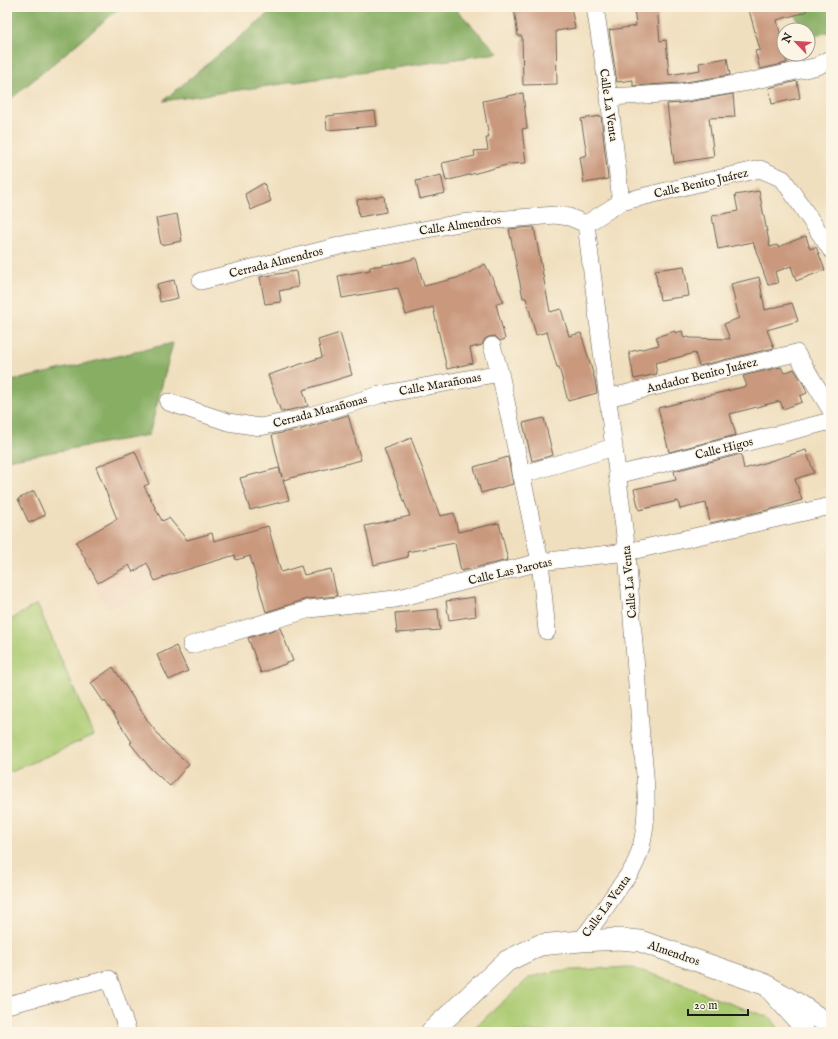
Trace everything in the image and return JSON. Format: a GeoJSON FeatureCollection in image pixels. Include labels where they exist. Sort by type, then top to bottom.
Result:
{"type":"FeatureCollection","features":[{"type":"Feature","properties":{"kind":"street","name":"Calle La Venta"},"geometry":{"type":"LineString","coordinates":[[595,7],[609,97],[621,202]]}},
{"type":"Feature","properties":{"kind":"street"},"geometry":{"type":"LineString","coordinates":[[609,97],[680,93],[748,82],[818,66],[831,58]]}},
{"type":"Feature","properties":{"kind":"street","name":"Calle Benito Juárez"},"geometry":{"type":"LineString","coordinates":[[586,224],[621,202],[760,169],[783,179],[831,250]]}},
{"type":"Feature","properties":{"kind":"street","name":"Calle Almendros"},"geometry":{"type":"LineString","coordinates":[[351,243],[460,223],[555,215],[569,217],[586,224]]}},
{"type":"Feature","properties":{"kind":"street","name":"Calle La Venta"},"geometry":{"type":"LineString","coordinates":[[581,941],[634,867],[643,843],[645,812],[645,767],[641,737],[627,552],[616,475],[614,448],[586,224]]}},
{"type":"Feature","properties":{"kind":"street","name":"Cerrada Almendros"},"geometry":{"type":"LineString","coordinates":[[201,281],[351,243]]}},
{"type":"Feature","properties":{"kind":"street"},"geometry":{"type":"LineString","coordinates":[[492,346],[500,373],[540,562],[547,631]]}},
{"type":"Feature","properties":{"kind":"street","name":"Andador Benito Juárez"},"geometry":{"type":"LineString","coordinates":[[607,398],[796,353],[831,410]]}},
{"type":"Feature","properties":{"kind":"street","name":"Calle Marañonas"},"geometry":{"type":"LineString","coordinates":[[379,395],[500,373]]}},
{"type":"Feature","properties":{"kind":"street","name":"Cerrada Marañonas"},"geometry":{"type":"LineString","coordinates":[[168,402],[228,422],[260,427],[299,420],[379,395]]}},
{"type":"Feature","properties":{"kind":"street","name":"Calle Higos"},"geometry":{"type":"LineString","coordinates":[[616,475],[831,421]]}},
{"type":"Feature","properties":{"kind":"street"},"geometry":{"type":"LineString","coordinates":[[521,474],[614,448]]}},
{"type":"Feature","properties":{"kind":"street","name":"Calle Las Parotas"},"geometry":{"type":"LineString","coordinates":[[191,645],[310,609],[395,599],[540,562],[627,552],[831,506]]}},
{"type":"Feature","properties":{"kind":"street","name":"Almendros"},"geometry":{"type":"LineString","coordinates":[[431,1032],[507,961],[540,945],[620,939],[640,942],[764,984]]}},
{"type":"Feature","properties":{"kind":"street"},"geometry":{"type":"LineString","coordinates":[[7,1005],[109,979],[128,1032]]}},
{"type":"Feature","properties":{"kind":"street"},"geometry":{"type":"LineString","coordinates":[[764,984],[831,1026]]}},
{"type":"Feature","properties":{"kind":"street"},"geometry":{"type":"LineString","coordinates":[[764,984],[806,1032]]}},
{"type":"Feature","properties":{"kind":"shaded area"},"geometry":{"type":"Polygon","coordinates":[[[162,498],[189,572],[107,609],[70,541],[162,498]]]}},
{"type":"Feature","properties":{"kind":"green space"},"geometry":{"type":"Polygon","coordinates":[[[7,7],[121,7],[7,102],[7,7]]]}},
{"type":"Feature","properties":{"kind":"green space"},"geometry":{"type":"Polygon","coordinates":[[[276,7],[454,7],[498,53],[163,101],[276,7]]]}},
{"type":"Feature","properties":{"kind":"green space"},"geometry":{"type":"Polygon","coordinates":[[[789,7],[829,7],[831,10],[831,31],[816,36],[816,22],[799,22],[789,7]]]}},
{"type":"Feature","properties":{"kind":"green space"},"geometry":{"type":"Polygon","coordinates":[[[173,343],[149,435],[7,460],[7,382],[173,343]]]}},
{"type":"Feature","properties":{"kind":"green space"},"geometry":{"type":"Polygon","coordinates":[[[37,604],[94,735],[7,774],[7,622],[37,604]]]}},
{"type":"Feature","properties":{"kind":"green space"},"geometry":{"type":"Polygon","coordinates":[[[629,967],[680,983],[717,999],[771,1018],[781,1032],[470,1032],[530,977],[557,971],[629,967]]]}},
{"type":"Feature","properties":{"kind":"building"},"geometry":{"type":"Polygon","coordinates":[[[524,7],[571,7],[575,28],[556,31],[557,84],[523,85],[522,36],[518,36],[514,9],[524,7]]]}},
{"type":"Feature","properties":{"kind":"building"},"geometry":{"type":"Polygon","coordinates":[[[634,7],[657,7],[660,41],[666,40],[669,75],[700,70],[699,63],[727,58],[730,75],[679,83],[633,86],[633,80],[617,82],[609,30],[636,26],[634,7]]]}},
{"type":"Feature","properties":{"kind":"building"},"geometry":{"type":"Polygon","coordinates":[[[762,7],[806,7],[806,12],[777,20],[777,22],[776,22],[776,62],[787,63],[760,69],[755,51],[760,50],[749,10],[762,7]]]}},
{"type":"Feature","properties":{"kind":"building"},"geometry":{"type":"Polygon","coordinates":[[[797,81],[800,98],[772,104],[769,88],[797,81]]]}},
{"type":"Feature","properties":{"kind":"building"},"geometry":{"type":"Polygon","coordinates":[[[523,93],[527,128],[522,129],[526,163],[510,164],[446,181],[442,163],[475,156],[474,151],[488,150],[486,138],[489,138],[483,101],[523,93]]]}},
{"type":"Feature","properties":{"kind":"building"},"geometry":{"type":"Polygon","coordinates":[[[733,94],[735,117],[709,118],[714,157],[674,163],[667,104],[682,103],[733,94]]]}},
{"type":"Feature","properties":{"kind":"building"},"geometry":{"type":"Polygon","coordinates":[[[375,111],[377,126],[327,130],[326,116],[375,111]]]}},
{"type":"Feature","properties":{"kind":"building"},"geometry":{"type":"Polygon","coordinates":[[[601,116],[608,179],[584,183],[580,157],[587,155],[581,119],[601,116]]]}},
{"type":"Feature","properties":{"kind":"building"},"geometry":{"type":"Polygon","coordinates":[[[441,175],[445,193],[420,199],[416,181],[441,175]]]}},
{"type":"Feature","properties":{"kind":"building"},"geometry":{"type":"Polygon","coordinates":[[[264,183],[271,201],[251,210],[245,194],[264,183]]]}},
{"type":"Feature","properties":{"kind":"building"},"geometry":{"type":"Polygon","coordinates":[[[759,191],[770,247],[777,245],[778,247],[806,236],[810,249],[816,247],[825,270],[796,281],[791,266],[775,272],[778,283],[768,285],[753,242],[718,249],[712,216],[738,211],[735,195],[759,191]]]}},
{"type":"Feature","properties":{"kind":"building"},"geometry":{"type":"Polygon","coordinates":[[[384,196],[386,212],[359,217],[357,200],[384,196]]]}},
{"type":"Feature","properties":{"kind":"building"},"geometry":{"type":"Polygon","coordinates":[[[177,214],[182,241],[161,245],[156,218],[177,214]]]}},
{"type":"Feature","properties":{"kind":"building"},"geometry":{"type":"Polygon","coordinates":[[[534,227],[550,312],[561,309],[569,336],[581,333],[595,380],[597,393],[568,401],[559,367],[557,367],[547,332],[536,335],[526,298],[523,298],[509,229],[534,227]]]}},
{"type":"Feature","properties":{"kind":"building"},"geometry":{"type":"Polygon","coordinates":[[[416,258],[424,286],[461,277],[485,264],[504,302],[496,304],[505,339],[500,341],[495,336],[485,339],[482,345],[470,348],[473,363],[447,369],[433,307],[406,315],[398,288],[342,298],[338,276],[370,270],[370,267],[402,262],[416,258]]]}},
{"type":"Feature","properties":{"kind":"building"},"geometry":{"type":"Polygon","coordinates":[[[684,266],[689,296],[660,300],[655,270],[684,266]]]}},
{"type":"Feature","properties":{"kind":"building"},"geometry":{"type":"Polygon","coordinates":[[[296,271],[298,287],[279,291],[281,302],[265,304],[260,277],[296,271]]]}},
{"type":"Feature","properties":{"kind":"building"},"geometry":{"type":"Polygon","coordinates":[[[759,277],[765,310],[792,303],[798,321],[767,330],[774,348],[699,366],[695,353],[655,363],[657,374],[634,379],[629,352],[659,345],[656,337],[675,331],[675,333],[682,331],[684,338],[730,339],[724,324],[739,318],[731,284],[759,277]]]}},
{"type":"Feature","properties":{"kind":"building"},"geometry":{"type":"Polygon","coordinates":[[[174,280],[178,298],[160,302],[157,284],[174,280]]]}},
{"type":"Feature","properties":{"kind":"building"},"geometry":{"type":"Polygon","coordinates":[[[340,333],[352,375],[303,390],[308,406],[281,412],[268,375],[322,357],[318,340],[340,333]]]}},
{"type":"Feature","properties":{"kind":"building"},"geometry":{"type":"Polygon","coordinates":[[[781,367],[784,373],[794,369],[804,385],[807,393],[800,396],[802,402],[783,409],[780,401],[730,414],[736,435],[669,452],[658,408],[747,386],[743,376],[781,367]]]}},
{"type":"Feature","properties":{"kind":"building"},"geometry":{"type":"Polygon","coordinates":[[[348,415],[361,460],[283,480],[289,500],[250,510],[240,478],[279,468],[282,477],[272,435],[302,429],[348,415]]]}},
{"type":"Feature","properties":{"kind":"building"},"geometry":{"type":"Polygon","coordinates":[[[544,418],[553,455],[532,461],[523,423],[544,418]]]}},
{"type":"Feature","properties":{"kind":"building"},"geometry":{"type":"Polygon","coordinates":[[[411,438],[440,516],[454,513],[458,532],[499,523],[508,560],[461,571],[455,543],[407,552],[408,557],[374,565],[365,526],[410,516],[384,449],[411,438]]]}},
{"type":"Feature","properties":{"kind":"building"},"geometry":{"type":"Polygon","coordinates":[[[806,450],[814,473],[795,479],[802,500],[776,508],[710,523],[706,503],[680,509],[678,501],[639,510],[634,489],[676,480],[674,471],[741,454],[744,469],[806,450]]]}},
{"type":"Feature","properties":{"kind":"building"},"geometry":{"type":"Polygon","coordinates":[[[135,451],[149,484],[144,486],[162,521],[169,518],[187,540],[212,533],[214,541],[268,526],[281,572],[301,566],[304,575],[331,569],[337,596],[307,599],[266,612],[250,556],[236,560],[235,555],[169,575],[155,581],[147,563],[133,572],[129,565],[98,583],[76,542],[117,519],[96,467],[135,451]]]}},
{"type":"Feature","properties":{"kind":"building"},"geometry":{"type":"Polygon","coordinates":[[[508,457],[513,484],[481,493],[474,467],[508,457]]]}},
{"type":"Feature","properties":{"kind":"building"},"geometry":{"type":"Polygon","coordinates":[[[34,491],[45,515],[29,523],[18,499],[34,491]]]}},
{"type":"Feature","properties":{"kind":"building"},"geometry":{"type":"Polygon","coordinates":[[[474,597],[476,616],[449,620],[446,601],[474,597]]]}},
{"type":"Feature","properties":{"kind":"building"},"geometry":{"type":"Polygon","coordinates":[[[438,609],[440,630],[397,633],[395,613],[438,609]]]}},
{"type":"Feature","properties":{"kind":"building"},"geometry":{"type":"Polygon","coordinates":[[[280,628],[293,661],[261,673],[248,638],[280,628]]]}},
{"type":"Feature","properties":{"kind":"building"},"geometry":{"type":"Polygon","coordinates":[[[176,646],[188,671],[169,680],[157,655],[176,646]]]}},
{"type":"Feature","properties":{"kind":"building"},"geometry":{"type":"Polygon","coordinates":[[[113,667],[150,724],[165,743],[189,764],[170,786],[151,769],[130,743],[132,742],[105,701],[104,702],[91,683],[113,667]]]}}]}
